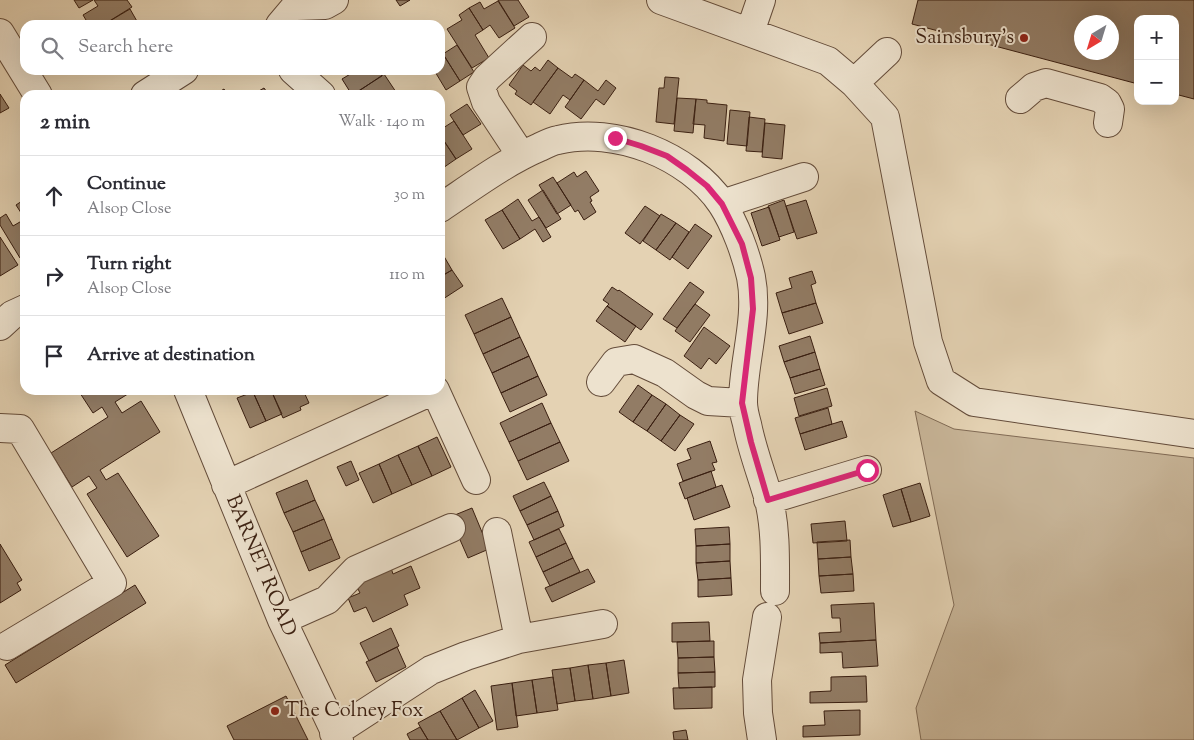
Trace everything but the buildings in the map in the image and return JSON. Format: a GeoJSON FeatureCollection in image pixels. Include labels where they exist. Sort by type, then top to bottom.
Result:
{"type":"FeatureCollection","features":[{"type":"Feature","properties":{"kind":"street"},"geometry":{"type":"LineString","coordinates":[[284,20],[296,6],[324,5],[334,0]]}},
{"type":"Feature","properties":{"kind":"street"},"geometry":{"type":"LineString","coordinates":[[661,0],[828,61],[854,83],[885,117],[928,342],[940,381],[974,402],[1194,434]]}},
{"type":"Feature","properties":{"kind":"street"},"geometry":{"type":"LineString","coordinates":[[750,32],[761,0]]}},
{"type":"Feature","properties":{"kind":"street"},"geometry":{"type":"LineString","coordinates":[[0,33],[20,66]]}},
{"type":"Feature","properties":{"kind":"street"},"geometry":{"type":"LineString","coordinates":[[521,155],[486,102],[481,87],[487,78],[532,37]]}},
{"type":"Feature","properties":{"kind":"street"},"geometry":{"type":"LineString","coordinates":[[854,83],[887,52]]}},
{"type":"Feature","properties":{"kind":"street"},"geometry":{"type":"LineString","coordinates":[[26,75],[35,90]]}},
{"type":"Feature","properties":{"kind":"street"},"geometry":{"type":"LineString","coordinates":[[153,90],[176,75]]}},
{"type":"Feature","properties":{"kind":"street"},"geometry":{"type":"LineString","coordinates":[[299,75],[315,90]]}},
{"type":"Feature","properties":{"kind":"street"},"geometry":{"type":"LineString","coordinates":[[1020,99],[1034,87],[1046,83],[1100,98],[1110,109],[1108,123]]}},
{"type":"Feature","properties":{"kind":"street"},"geometry":{"type":"LineString","coordinates":[[445,205],[521,155],[557,140],[581,136],[615,138],[667,156],[707,186],[722,204],[742,244],[751,278],[753,309],[742,403],[775,528],[775,591]]}},
{"type":"Feature","properties":{"kind":"street"},"geometry":{"type":"LineString","coordinates":[[722,204],[804,177]]}},
{"type":"Feature","properties":{"kind":"street"},"geometry":{"type":"LineString","coordinates":[[0,326],[12,315],[20,311]]}},
{"type":"Feature","properties":{"kind":"street"},"geometry":{"type":"LineString","coordinates":[[601,382],[616,362],[634,359],[665,373],[696,395],[708,400],[742,403]]}},
{"type":"Feature","properties":{"kind":"street","name":"BARNET ROAD"},"geometry":{"type":"LineString","coordinates":[[190,395],[282,620],[337,736]]}},
{"type":"Feature","properties":{"kind":"street"},"geometry":{"type":"LineString","coordinates":[[226,485],[424,395]]}},
{"type":"Feature","properties":{"kind":"street"},"geometry":{"type":"LineString","coordinates":[[437,395],[476,480]]}},
{"type":"Feature","properties":{"kind":"street"},"geometry":{"type":"LineString","coordinates":[[0,428],[20,430],[112,584],[7,646]]}},
{"type":"Feature","properties":{"kind":"street"},"geometry":{"type":"LineString","coordinates":[[768,500],[867,470]]}},
{"type":"Feature","properties":{"kind":"street"},"geometry":{"type":"LineString","coordinates":[[282,620],[327,600],[356,570],[451,528]]}},
{"type":"Feature","properties":{"kind":"street"},"geometry":{"type":"LineString","coordinates":[[497,532],[519,639]]}},
{"type":"Feature","properties":{"kind":"street"},"geometry":{"type":"LineString","coordinates":[[762,740],[758,713],[757,680],[767,617]]}},
{"type":"Feature","properties":{"kind":"street"},"geometry":{"type":"LineString","coordinates":[[337,736],[432,670],[466,656],[519,639],[603,624]]}},
{"type":"Feature","properties":{"kind":"shaded area"},"geometry":{"type":"Polygon","coordinates":[[[915,411],[954,429],[1194,458],[1194,740],[921,740],[916,708],[954,605],[915,411]]]}},
{"type":"Feature","properties":{"kind":"place","name":"Sainsbury's"},"geometry":{"type":"Point","coordinates":[1024,38]}},
{"type":"Feature","properties":{"kind":"place","name":"The Colney Fox"},"geometry":{"type":"Point","coordinates":[275,711]}},
{"type":"Feature","properties":{"kind":"route"},"geometry":{"type":"LineString","coordinates":[[615,138],[667,156],[707,186],[722,204],[742,244],[751,278],[753,309],[742,403],[768,500],[867,470]]}}]}
